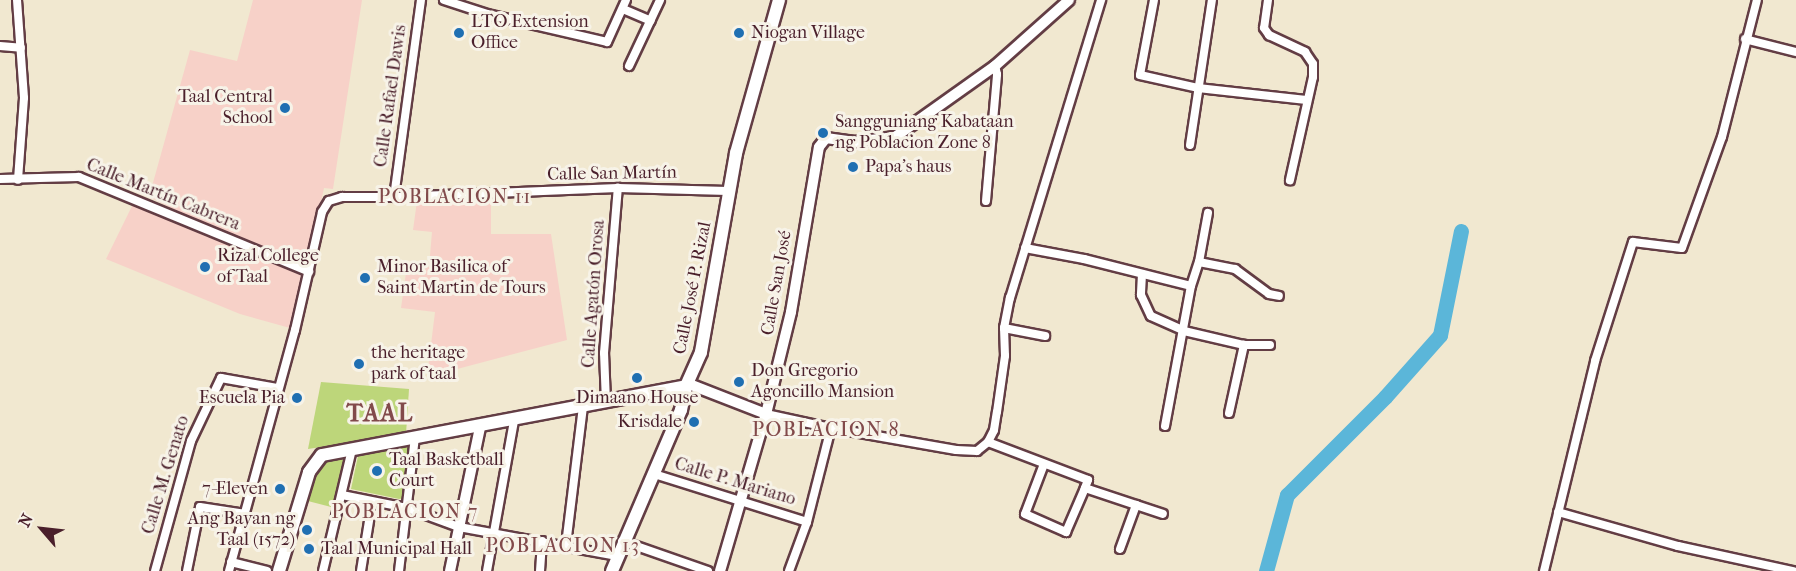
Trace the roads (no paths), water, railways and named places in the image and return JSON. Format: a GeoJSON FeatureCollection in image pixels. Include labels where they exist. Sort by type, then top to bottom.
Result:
{"type":"FeatureCollection","features":[{"type":"Feature","properties":{"kind":"main road","name":"Calle José P. Rizal"},"geometry":{"type":"LineString","coordinates":[[612,571],[622,542],[681,410],[687,385],[701,352],[709,318],[729,190],[746,118],[779,0]]}},
{"type":"Feature","properties":{"kind":"main road"},"geometry":{"type":"LineString","coordinates":[[279,571],[313,465],[322,455],[513,421],[687,385]]}},
{"type":"Feature","properties":{"kind":"street"},"geometry":{"type":"LineString","coordinates":[[17,0],[24,98],[18,180]]}},
{"type":"Feature","properties":{"kind":"street","name":"Calle Rafael Dawis"},"geometry":{"type":"LineString","coordinates":[[394,197],[421,0]]}},
{"type":"Feature","properties":{"kind":"street"},"geometry":{"type":"LineString","coordinates":[[444,0],[487,14],[607,42],[624,4],[651,21]]}},
{"type":"Feature","properties":{"kind":"street"},"geometry":{"type":"LineString","coordinates":[[629,66],[660,0]]}},
{"type":"Feature","properties":{"kind":"street"},"geometry":{"type":"LineString","coordinates":[[986,201],[997,74],[995,66],[1069,0]]}},
{"type":"Feature","properties":{"kind":"street"},"geometry":{"type":"LineString","coordinates":[[687,385],[766,414],[831,428],[956,450],[977,451],[988,442],[994,430],[1005,356],[1004,328],[1024,248],[1101,0]]}},
{"type":"Feature","properties":{"kind":"street"},"geometry":{"type":"LineString","coordinates":[[1154,0],[1140,75],[1198,88],[1306,100]]}},
{"type":"Feature","properties":{"kind":"street"},"geometry":{"type":"LineString","coordinates":[[1190,145],[1212,0]]}},
{"type":"Feature","properties":{"kind":"street"},"geometry":{"type":"LineString","coordinates":[[1268,0],[1264,28],[1269,35],[1305,52],[1312,64],[1313,77],[1306,100],[1290,180]]}},
{"type":"Feature","properties":{"kind":"street"},"geometry":{"type":"LineString","coordinates":[[1544,571],[1594,361],[1633,242],[1682,248],[1722,137],[1756,0]]}},
{"type":"Feature","properties":{"kind":"street"},"geometry":{"type":"LineString","coordinates":[[1745,39],[1796,52]]}},
{"type":"Feature","properties":{"kind":"street"},"geometry":{"type":"LineString","coordinates":[[0,46],[21,48]]}},
{"type":"Feature","properties":{"kind":"street","name":"Calle San José"},"geometry":{"type":"LineString","coordinates":[[720,571],[766,414],[791,312],[819,147],[826,138],[855,142],[896,137],[995,66]]}},
{"type":"Feature","properties":{"kind":"street","name":"Calle Martín Cabrera"},"geometry":{"type":"LineString","coordinates":[[0,179],[79,177],[309,272]]}},
{"type":"Feature","properties":{"kind":"street","name":"Calle San Martín"},"geometry":{"type":"LineString","coordinates":[[309,272],[322,212],[329,201],[342,197],[618,188],[729,190]]}},
{"type":"Feature","properties":{"kind":"street","name":"Calle Agatón Orosa"},"geometry":{"type":"LineString","coordinates":[[606,402],[604,353],[618,188]]}},
{"type":"Feature","properties":{"kind":"street"},"geometry":{"type":"LineString","coordinates":[[1165,426],[1191,286],[1199,262],[1208,213]]}},
{"type":"Feature","properties":{"kind":"street"},"geometry":{"type":"LineString","coordinates":[[1024,248],[1084,259],[1191,286]]}},
{"type":"Feature","properties":{"kind":"street"},"geometry":{"type":"LineString","coordinates":[[1199,262],[1235,269],[1269,294],[1279,296]]}},
{"type":"Feature","properties":{"kind":"street"},"geometry":{"type":"LineString","coordinates":[[267,571],[230,567],[309,272]]}},
{"type":"Feature","properties":{"kind":"street"},"geometry":{"type":"LineString","coordinates":[[1142,274],[1141,296],[1151,316],[1184,331],[1244,345],[1270,345]]}},
{"type":"Feature","properties":{"kind":"street"},"geometry":{"type":"LineString","coordinates":[[1004,328],[1045,336]]}},
{"type":"Feature","properties":{"kind":"street"},"geometry":{"type":"LineString","coordinates":[[1229,413],[1244,345]]}},
{"type":"Feature","properties":{"kind":"street","name":"Calle M. Genato"},"geometry":{"type":"LineString","coordinates":[[155,571],[191,441],[221,378],[277,388]]}},
{"type":"Feature","properties":{"kind":"street"},"geometry":{"type":"LineString","coordinates":[[566,545],[583,407]]}},
{"type":"Feature","properties":{"kind":"street"},"geometry":{"type":"LineString","coordinates":[[488,571],[513,421]]}},
{"type":"Feature","properties":{"kind":"street"},"geometry":{"type":"LineString","coordinates":[[450,571],[480,427]]}},
{"type":"Feature","properties":{"kind":"street"},"geometry":{"type":"LineString","coordinates":[[789,571],[807,522],[831,428]]}},
{"type":"Feature","properties":{"kind":"street"},"geometry":{"type":"LineString","coordinates":[[399,571],[415,437]]}},
{"type":"Feature","properties":{"kind":"street"},"geometry":{"type":"LineString","coordinates":[[988,442],[1088,480],[1066,532],[1024,514],[1044,464]]}},
{"type":"Feature","properties":{"kind":"street"},"geometry":{"type":"LineString","coordinates":[[323,571],[352,449]]}},
{"type":"Feature","properties":{"kind":"street","name":"Calle P. Mariano"},"geometry":{"type":"LineString","coordinates":[[654,474],[807,522]]}},
{"type":"Feature","properties":{"kind":"street"},"geometry":{"type":"LineString","coordinates":[[1085,488],[1163,514]]}},
{"type":"Feature","properties":{"kind":"street"},"geometry":{"type":"LineString","coordinates":[[342,495],[407,507],[459,527],[616,556]]}},
{"type":"Feature","properties":{"kind":"street"},"geometry":{"type":"LineString","coordinates":[[361,571],[372,501]]}},
{"type":"Feature","properties":{"kind":"street"},"geometry":{"type":"LineString","coordinates":[[1120,549],[1136,505]]}},
{"type":"Feature","properties":{"kind":"street"},"geometry":{"type":"LineString","coordinates":[[187,571],[200,507],[245,514]]}},
{"type":"Feature","properties":{"kind":"street"},"geometry":{"type":"LineString","coordinates":[[1558,512],[1678,546],[1793,571],[1796,566]]}},
{"type":"Feature","properties":{"kind":"street"},"geometry":{"type":"LineString","coordinates":[[540,571],[543,541]]}},
{"type":"Feature","properties":{"kind":"street"},"geometry":{"type":"LineString","coordinates":[[622,542],[708,571]]}},
{"type":"Feature","properties":{"kind":"waterway"},"geometry":{"type":"LineString","coordinates":[[1266,571],[1287,495],[1385,397],[1440,335],[1461,231]]}},
{"type":"Feature","properties":{"kind":"place","name":"LTO Extension Office"},"geometry":{"type":"Point","coordinates":[459,33]}},
{"type":"Feature","properties":{"kind":"place","name":"Niogan Village"},"geometry":{"type":"Point","coordinates":[739,33]}},
{"type":"Feature","properties":{"kind":"place","name":"Taal Central School"},"geometry":{"type":"Point","coordinates":[285,108]}},
{"type":"Feature","properties":{"kind":"place","name":"Sangguniang Kabataan ng Poblacion Zone 8"},"geometry":{"type":"Point","coordinates":[823,133]}},
{"type":"Feature","properties":{"kind":"place","name":"Papa's haus"},"geometry":{"type":"Point","coordinates":[853,167]}},
{"type":"Feature","properties":{"kind":"place","name":"Rizal College of Taal"},"geometry":{"type":"Point","coordinates":[205,267]}},
{"type":"Feature","properties":{"kind":"place","name":"Minor Basilica of Saint Martin de Tours"},"geometry":{"type":"Point","coordinates":[365,278]}},
{"type":"Feature","properties":{"kind":"place","name":"the heritage park of taal"},"geometry":{"type":"Point","coordinates":[359,364]}},
{"type":"Feature","properties":{"kind":"place","name":"Dimaano House"},"geometry":{"type":"Point","coordinates":[637,378]}},
{"type":"Feature","properties":{"kind":"place","name":"Don Gregorio Agoncillo Mansion"},"geometry":{"type":"Point","coordinates":[739,382]}},
{"type":"Feature","properties":{"kind":"place","name":"Escuela Pia"},"geometry":{"type":"Point","coordinates":[297,398]}},
{"type":"Feature","properties":{"kind":"place","name":"Krisdale"},"geometry":{"type":"Point","coordinates":[694,422]}},
{"type":"Feature","properties":{"kind":"place","name":"Taal Basketball Court"},"geometry":{"type":"Point","coordinates":[377,471]}},
{"type":"Feature","properties":{"kind":"place","name":"7-Eleven"},"geometry":{"type":"Point","coordinates":[280,489]}},
{"type":"Feature","properties":{"kind":"place","name":"Ang Bayan ng Taal (1572)"},"geometry":{"type":"Point","coordinates":[307,530]}},
{"type":"Feature","properties":{"kind":"place","name":"Taal Municipal Hall"},"geometry":{"type":"Point","coordinates":[309,549]}},
{"type":"Feature","properties":{"kind":"district","name":"POBLACION 11"},"geometry":{"type":"Point","coordinates":[455,196]}},
{"type":"Feature","properties":{"kind":"district","name":"TAAL"},"geometry":{"type":"Point","coordinates":[380,414]}},
{"type":"Feature","properties":{"kind":"district","name":"POBLACION 8"},"geometry":{"type":"Point","coordinates":[826,429]}},
{"type":"Feature","properties":{"kind":"district","name":"POBLACION 7"},"geometry":{"type":"Point","coordinates":[405,511]}},
{"type":"Feature","properties":{"kind":"district","name":"POBLACION 13"},"geometry":{"type":"Point","coordinates":[563,545]}}]}
